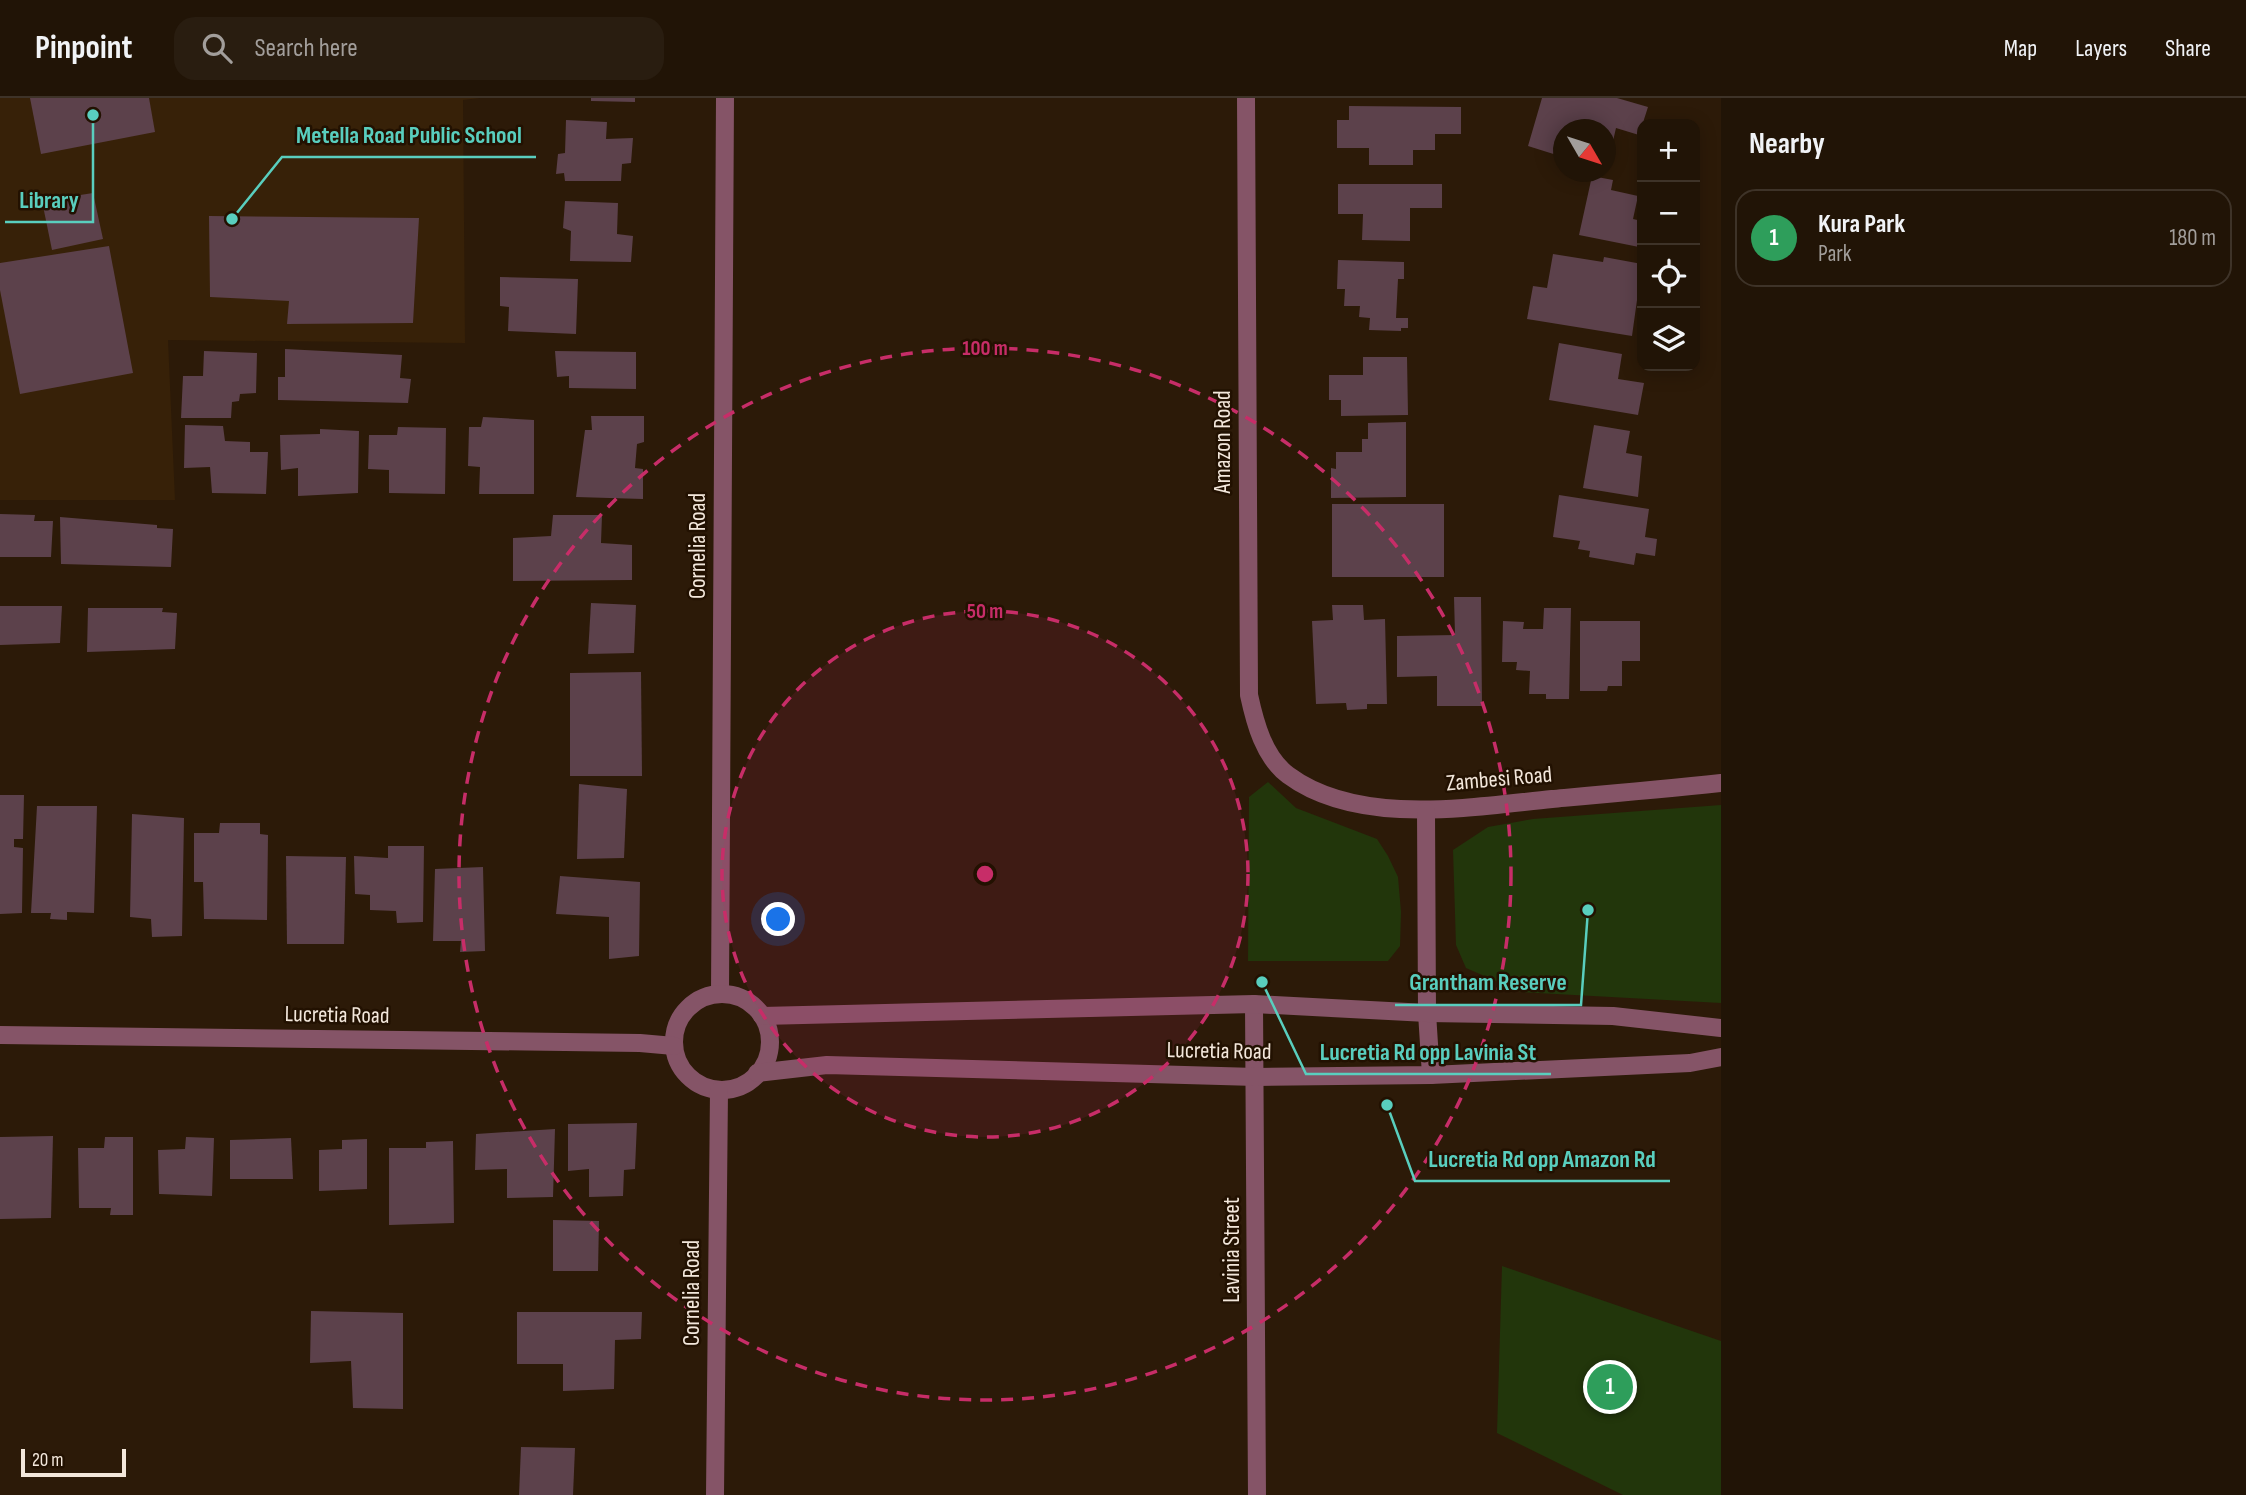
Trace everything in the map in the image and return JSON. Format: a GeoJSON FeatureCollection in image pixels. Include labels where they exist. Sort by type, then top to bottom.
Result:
{"type":"FeatureCollection","features":[{"type":"Feature","properties":{"kind":"street","name":"Cornelia Road"},"geometry":{"type":"LineString","coordinates":[[720,994],[725,98]]}},
{"type":"Feature","properties":{"kind":"street","name":"Amazon Road"},"geometry":{"type":"LineString","coordinates":[[1245,98],[1249,695],[1259,733],[1272,758],[1288,775]]}},
{"type":"Feature","properties":{"kind":"street","name":"Zambesi Road"},"geometry":{"type":"LineString","coordinates":[[1288,775],[1322,793],[1354,802],[1426,811],[1721,783]]}},
{"type":"Feature","properties":{"kind":"street"},"geometry":{"type":"LineString","coordinates":[[1426,811],[1427,1013],[1431,1075]]}},
{"type":"Feature","properties":{"kind":"street"},"geometry":{"type":"LineString","coordinates":[[720,994],[736,996],[751,1003],[762,1016],[769,1032],[769,1048],[764,1064],[757,1073],[740,1086],[719,1091],[701,1086],[688,1076],[678,1062],[674,1046],[675,1030],[682,1014],[694,1003],[720,994]]}},
{"type":"Feature","properties":{"kind":"street","name":"Lucretia Road"},"geometry":{"type":"LineString","coordinates":[[762,1016],[1254,1004],[1427,1013],[1613,1016],[1721,1028]]}},
{"type":"Feature","properties":{"kind":"street","name":"Lavinia Street"},"geometry":{"type":"LineString","coordinates":[[1254,1004],[1258,1495]]}},
{"type":"Feature","properties":{"kind":"street","name":"Lucretia Road"},"geometry":{"type":"LineString","coordinates":[[0,1035],[640,1043],[674,1046]]}},
{"type":"Feature","properties":{"kind":"street","name":"Lucretia Road"},"geometry":{"type":"LineString","coordinates":[[757,1073],[827,1065],[1256,1077],[1431,1075],[1690,1063],[1721,1057]]}},
{"type":"Feature","properties":{"kind":"street","name":"Cornelia Road"},"geometry":{"type":"LineString","coordinates":[[715,1495],[719,1091]]}},
{"type":"Feature","properties":{"kind":"shaded area"},"geometry":{"type":"Polygon","coordinates":[[[0,98],[480,98],[463,100],[465,343],[168,340],[175,500],[0,500],[0,98]]]}},
{"type":"Feature","properties":{"kind":"green space"},"geometry":{"type":"Polygon","coordinates":[[[1268,782],[1296,808],[1377,839],[1398,877],[1400,946],[1388,961],[1248,961],[1249,797],[1268,782]]]}},
{"type":"Feature","properties":{"kind":"green space"},"geometry":{"type":"Polygon","coordinates":[[[1721,805],[1721,1003],[1521,992],[1466,968],[1456,945],[1453,850],[1488,827],[1533,819],[1721,805]]]}},
{"type":"Feature","properties":{"kind":"green space"},"geometry":{"type":"Polygon","coordinates":[[[1502,1266],[1721,1341],[1721,1495],[1623,1495],[1497,1433],[1502,1266]]]}},
{"type":"Feature","properties":{"kind":"building"},"geometry":{"type":"Polygon","coordinates":[[[30,98],[149,98],[155,132],[41,154],[30,98]]]}},
{"type":"Feature","properties":{"kind":"building"},"geometry":{"type":"Polygon","coordinates":[[[591,98],[635,98],[635,102],[591,101],[591,98]]]}},
{"type":"Feature","properties":{"kind":"building"},"geometry":{"type":"Polygon","coordinates":[[[1542,98],[1617,98],[1648,107],[1644,119],[1637,119],[1637,134],[1616,128],[1616,119],[1553,119],[1553,154],[1528,146],[1542,98]]]}},
{"type":"Feature","properties":{"kind":"building"},"geometry":{"type":"Polygon","coordinates":[[[1349,106],[1461,107],[1461,134],[1435,134],[1435,150],[1413,150],[1413,165],[1369,165],[1369,148],[1337,148],[1337,120],[1349,120],[1349,106]]]}},
{"type":"Feature","properties":{"kind":"building"},"geometry":{"type":"Polygon","coordinates":[[[566,120],[607,122],[606,139],[633,138],[631,163],[622,164],[621,181],[565,181],[564,173],[556,174],[558,154],[565,153],[566,120]]]}},
{"type":"Feature","properties":{"kind":"building"},"geometry":{"type":"Polygon","coordinates":[[[1591,182],[1613,182],[1611,190],[1637,196],[1633,219],[1637,220],[1637,247],[1579,235],[1591,182]]]}},
{"type":"Feature","properties":{"kind":"building"},"geometry":{"type":"Polygon","coordinates":[[[1338,184],[1442,184],[1442,208],[1410,208],[1410,241],[1362,240],[1363,214],[1338,214],[1338,184]]]}},
{"type":"Feature","properties":{"kind":"building"},"geometry":{"type":"Polygon","coordinates":[[[93,193],[103,239],[52,250],[42,201],[93,193]]]}},
{"type":"Feature","properties":{"kind":"building"},"geometry":{"type":"Polygon","coordinates":[[[565,201],[618,203],[617,234],[633,236],[631,262],[570,261],[571,231],[563,228],[565,201]]]}},
{"type":"Feature","properties":{"kind":"building"},"geometry":{"type":"Polygon","coordinates":[[[209,216],[419,218],[413,323],[287,324],[289,301],[210,297],[209,216]]]}},
{"type":"Feature","properties":{"kind":"building"},"geometry":{"type":"Polygon","coordinates":[[[109,246],[133,373],[20,394],[0,290],[0,263],[109,246]]]}},
{"type":"Feature","properties":{"kind":"building"},"geometry":{"type":"Polygon","coordinates":[[[1553,254],[1603,262],[1604,257],[1637,263],[1637,300],[1632,336],[1527,319],[1533,286],[1547,288],[1553,254]]]}},
{"type":"Feature","properties":{"kind":"building"},"geometry":{"type":"Polygon","coordinates":[[[1338,260],[1404,262],[1404,279],[1398,279],[1396,318],[1408,318],[1408,328],[1401,328],[1401,331],[1369,330],[1370,318],[1359,317],[1360,306],[1344,306],[1345,289],[1337,289],[1338,260]]]}},
{"type":"Feature","properties":{"kind":"building"},"geometry":{"type":"Polygon","coordinates":[[[500,277],[578,279],[576,334],[508,331],[509,307],[500,306],[500,277]]]}},
{"type":"Feature","properties":{"kind":"building"},"geometry":{"type":"Polygon","coordinates":[[[1559,343],[1622,354],[1618,379],[1644,383],[1638,415],[1549,400],[1559,343]]]}},
{"type":"Feature","properties":{"kind":"building"},"geometry":{"type":"Polygon","coordinates":[[[285,349],[402,355],[400,378],[411,379],[408,403],[278,400],[278,377],[285,377],[285,349]]]}},
{"type":"Feature","properties":{"kind":"building"},"geometry":{"type":"Polygon","coordinates":[[[204,351],[257,353],[256,393],[240,394],[239,401],[232,402],[231,418],[181,418],[183,376],[203,376],[204,351]]]}},
{"type":"Feature","properties":{"kind":"building"},"geometry":{"type":"Polygon","coordinates":[[[555,351],[636,352],[636,389],[569,388],[569,376],[557,377],[555,351]]]}},
{"type":"Feature","properties":{"kind":"building"},"geometry":{"type":"Polygon","coordinates":[[[1363,357],[1407,357],[1408,415],[1341,416],[1341,400],[1329,400],[1329,375],[1363,375],[1363,357]]]}},
{"type":"Feature","properties":{"kind":"building"},"geometry":{"type":"Polygon","coordinates":[[[591,416],[644,416],[644,442],[637,444],[635,468],[643,469],[643,499],[576,497],[585,430],[592,430],[591,416]]]}},
{"type":"Feature","properties":{"kind":"building"},"geometry":{"type":"Polygon","coordinates":[[[483,417],[534,420],[534,494],[479,494],[480,467],[468,466],[469,427],[481,427],[483,417]]]}},
{"type":"Feature","properties":{"kind":"building"},"geometry":{"type":"Polygon","coordinates":[[[1406,422],[1406,497],[1331,498],[1331,468],[1336,469],[1336,452],[1362,452],[1362,439],[1368,439],[1368,423],[1406,422]]]}},
{"type":"Feature","properties":{"kind":"building"},"geometry":{"type":"Polygon","coordinates":[[[185,425],[223,426],[225,441],[250,442],[250,452],[268,452],[266,494],[212,493],[210,467],[184,468],[185,425]]]}},
{"type":"Feature","properties":{"kind":"building"},"geometry":{"type":"Polygon","coordinates":[[[1594,425],[1630,431],[1626,453],[1642,456],[1638,497],[1583,488],[1594,425]]]}},
{"type":"Feature","properties":{"kind":"building"},"geometry":{"type":"Polygon","coordinates":[[[398,427],[446,428],[445,494],[389,493],[389,470],[368,469],[369,435],[397,435],[398,427]]]}},
{"type":"Feature","properties":{"kind":"building"},"geometry":{"type":"Polygon","coordinates":[[[320,429],[359,431],[358,493],[298,496],[298,468],[281,470],[280,435],[320,434],[320,429]]]}},
{"type":"Feature","properties":{"kind":"building"},"geometry":{"type":"Polygon","coordinates":[[[1559,495],[1649,509],[1645,537],[1657,539],[1655,556],[1636,553],[1634,565],[1589,557],[1590,551],[1578,549],[1580,541],[1553,537],[1559,495]]]}},
{"type":"Feature","properties":{"kind":"building"},"geometry":{"type":"Polygon","coordinates":[[[1332,504],[1444,504],[1444,577],[1332,577],[1332,504]]]}},
{"type":"Feature","properties":{"kind":"building"},"geometry":{"type":"Polygon","coordinates":[[[0,514],[35,515],[34,521],[53,521],[51,557],[0,557],[0,514]]]}},
{"type":"Feature","properties":{"kind":"building"},"geometry":{"type":"Polygon","coordinates":[[[553,515],[602,515],[601,543],[632,545],[632,580],[513,581],[513,538],[551,536],[553,515]]]}},
{"type":"Feature","properties":{"kind":"building"},"geometry":{"type":"Polygon","coordinates":[[[60,517],[157,525],[157,528],[173,529],[171,567],[61,564],[60,517]]]}},
{"type":"Feature","properties":{"kind":"building"},"geometry":{"type":"Polygon","coordinates":[[[1454,597],[1481,597],[1482,706],[1437,706],[1437,676],[1397,677],[1397,636],[1455,635],[1454,597]]]}},
{"type":"Feature","properties":{"kind":"building"},"geometry":{"type":"Polygon","coordinates":[[[591,603],[636,605],[634,653],[588,654],[591,603]]]}},
{"type":"Feature","properties":{"kind":"building"},"geometry":{"type":"Polygon","coordinates":[[[1332,605],[1363,605],[1364,620],[1385,619],[1387,704],[1367,704],[1367,709],[1347,710],[1346,703],[1316,704],[1312,621],[1333,620],[1332,605]]]}},
{"type":"Feature","properties":{"kind":"building"},"geometry":{"type":"Polygon","coordinates":[[[0,606],[62,606],[60,643],[0,645],[0,606]]]}},
{"type":"Feature","properties":{"kind":"building"},"geometry":{"type":"Polygon","coordinates":[[[88,608],[163,608],[162,612],[177,613],[175,649],[87,652],[88,608]]]}},
{"type":"Feature","properties":{"kind":"building"},"geometry":{"type":"Polygon","coordinates":[[[1544,608],[1571,608],[1569,699],[1546,699],[1546,694],[1529,694],[1530,671],[1516,670],[1517,662],[1502,662],[1503,621],[1524,622],[1523,629],[1543,629],[1544,608]]]}},
{"type":"Feature","properties":{"kind":"building"},"geometry":{"type":"Polygon","coordinates":[[[1580,621],[1640,621],[1640,661],[1622,661],[1622,686],[1608,686],[1607,691],[1580,691],[1580,621]]]}},
{"type":"Feature","properties":{"kind":"building"},"geometry":{"type":"Polygon","coordinates":[[[641,672],[642,776],[570,776],[570,673],[641,672]]]}},
{"type":"Feature","properties":{"kind":"building"},"geometry":{"type":"Polygon","coordinates":[[[579,784],[627,789],[624,858],[577,859],[579,784]]]}},
{"type":"Feature","properties":{"kind":"building"},"geometry":{"type":"Polygon","coordinates":[[[0,795],[24,795],[23,839],[14,839],[14,847],[23,848],[22,913],[0,914],[0,795]]]}},
{"type":"Feature","properties":{"kind":"building"},"geometry":{"type":"Polygon","coordinates":[[[37,806],[97,806],[94,913],[67,912],[67,920],[50,919],[51,913],[31,913],[37,806]]]}},
{"type":"Feature","properties":{"kind":"building"},"geometry":{"type":"Polygon","coordinates":[[[132,814],[184,818],[182,936],[152,937],[151,919],[130,917],[132,814]]]}},
{"type":"Feature","properties":{"kind":"building"},"geometry":{"type":"Polygon","coordinates":[[[220,823],[260,823],[260,834],[268,835],[267,920],[204,919],[203,882],[194,882],[194,833],[219,833],[220,823]]]}},
{"type":"Feature","properties":{"kind":"building"},"geometry":{"type":"Polygon","coordinates":[[[388,846],[424,846],[423,922],[397,923],[396,911],[370,910],[370,895],[355,894],[354,856],[388,858],[388,846]]]}},
{"type":"Feature","properties":{"kind":"building"},"geometry":{"type":"Polygon","coordinates":[[[286,856],[346,857],[344,944],[287,944],[286,856]]]}},
{"type":"Feature","properties":{"kind":"building"},"geometry":{"type":"Polygon","coordinates":[[[483,867],[485,951],[460,952],[461,941],[433,941],[435,869],[483,867]]]}},
{"type":"Feature","properties":{"kind":"building"},"geometry":{"type":"Polygon","coordinates":[[[560,876],[640,882],[639,956],[609,959],[609,917],[556,914],[560,876]]]}},
{"type":"Feature","properties":{"kind":"building"},"geometry":{"type":"Polygon","coordinates":[[[637,1123],[635,1169],[624,1170],[623,1196],[589,1197],[589,1169],[568,1171],[568,1124],[637,1123]]]}},
{"type":"Feature","properties":{"kind":"building"},"geometry":{"type":"Polygon","coordinates":[[[555,1129],[553,1197],[507,1198],[507,1169],[475,1170],[476,1134],[555,1129]]]}},
{"type":"Feature","properties":{"kind":"building"},"geometry":{"type":"Polygon","coordinates":[[[53,1136],[51,1218],[0,1219],[0,1137],[53,1136]]]}},
{"type":"Feature","properties":{"kind":"building"},"geometry":{"type":"Polygon","coordinates":[[[105,1137],[133,1137],[133,1215],[110,1215],[111,1208],[79,1208],[78,1148],[104,1148],[105,1137]]]}},
{"type":"Feature","properties":{"kind":"building"},"geometry":{"type":"Polygon","coordinates":[[[186,1137],[214,1138],[212,1196],[159,1194],[158,1150],[185,1149],[186,1137]]]}},
{"type":"Feature","properties":{"kind":"building"},"geometry":{"type":"Polygon","coordinates":[[[291,1138],[293,1179],[230,1179],[230,1140],[291,1138]]]}},
{"type":"Feature","properties":{"kind":"building"},"geometry":{"type":"Polygon","coordinates":[[[367,1139],[367,1189],[319,1191],[319,1150],[342,1149],[342,1140],[367,1139]]]}},
{"type":"Feature","properties":{"kind":"building"},"geometry":{"type":"Polygon","coordinates":[[[453,1141],[454,1223],[389,1225],[389,1148],[426,1148],[426,1142],[453,1141]]]}},
{"type":"Feature","properties":{"kind":"building"},"geometry":{"type":"Polygon","coordinates":[[[553,1220],[599,1221],[598,1271],[553,1271],[553,1220]]]}},
{"type":"Feature","properties":{"kind":"building"},"geometry":{"type":"Polygon","coordinates":[[[311,1311],[403,1313],[403,1409],[353,1408],[351,1361],[310,1363],[311,1311]]]}},
{"type":"Feature","properties":{"kind":"building"},"geometry":{"type":"Polygon","coordinates":[[[517,1312],[642,1312],[641,1339],[615,1340],[614,1389],[563,1391],[563,1364],[517,1364],[517,1312]]]}},
{"type":"Feature","properties":{"kind":"building"},"geometry":{"type":"Polygon","coordinates":[[[521,1447],[575,1448],[573,1495],[519,1495],[521,1447]]]}},
{"type":"Feature","properties":{"kind":"place","name":"Library"},"geometry":{"type":"Point","coordinates":[93,115]}},
{"type":"Feature","properties":{"kind":"place","name":"Metella Road Public School"},"geometry":{"type":"Point","coordinates":[232,219]}},
{"type":"Feature","properties":{"kind":"place","name":"Grantham Reserve"},"geometry":{"type":"Point","coordinates":[1588,910]}},
{"type":"Feature","properties":{"kind":"place","name":"Lucretia Rd opp Lavinia St"},"geometry":{"type":"Point","coordinates":[1262,982]}},
{"type":"Feature","properties":{"kind":"place","name":"Lucretia Rd opp Amazon Rd"},"geometry":{"type":"Point","coordinates":[1387,1105]}},
{"type":"Feature","properties":{"kind":"place","name":"Kura Park"},"geometry":{"type":"Point","coordinates":[1610,1387]}}]}
